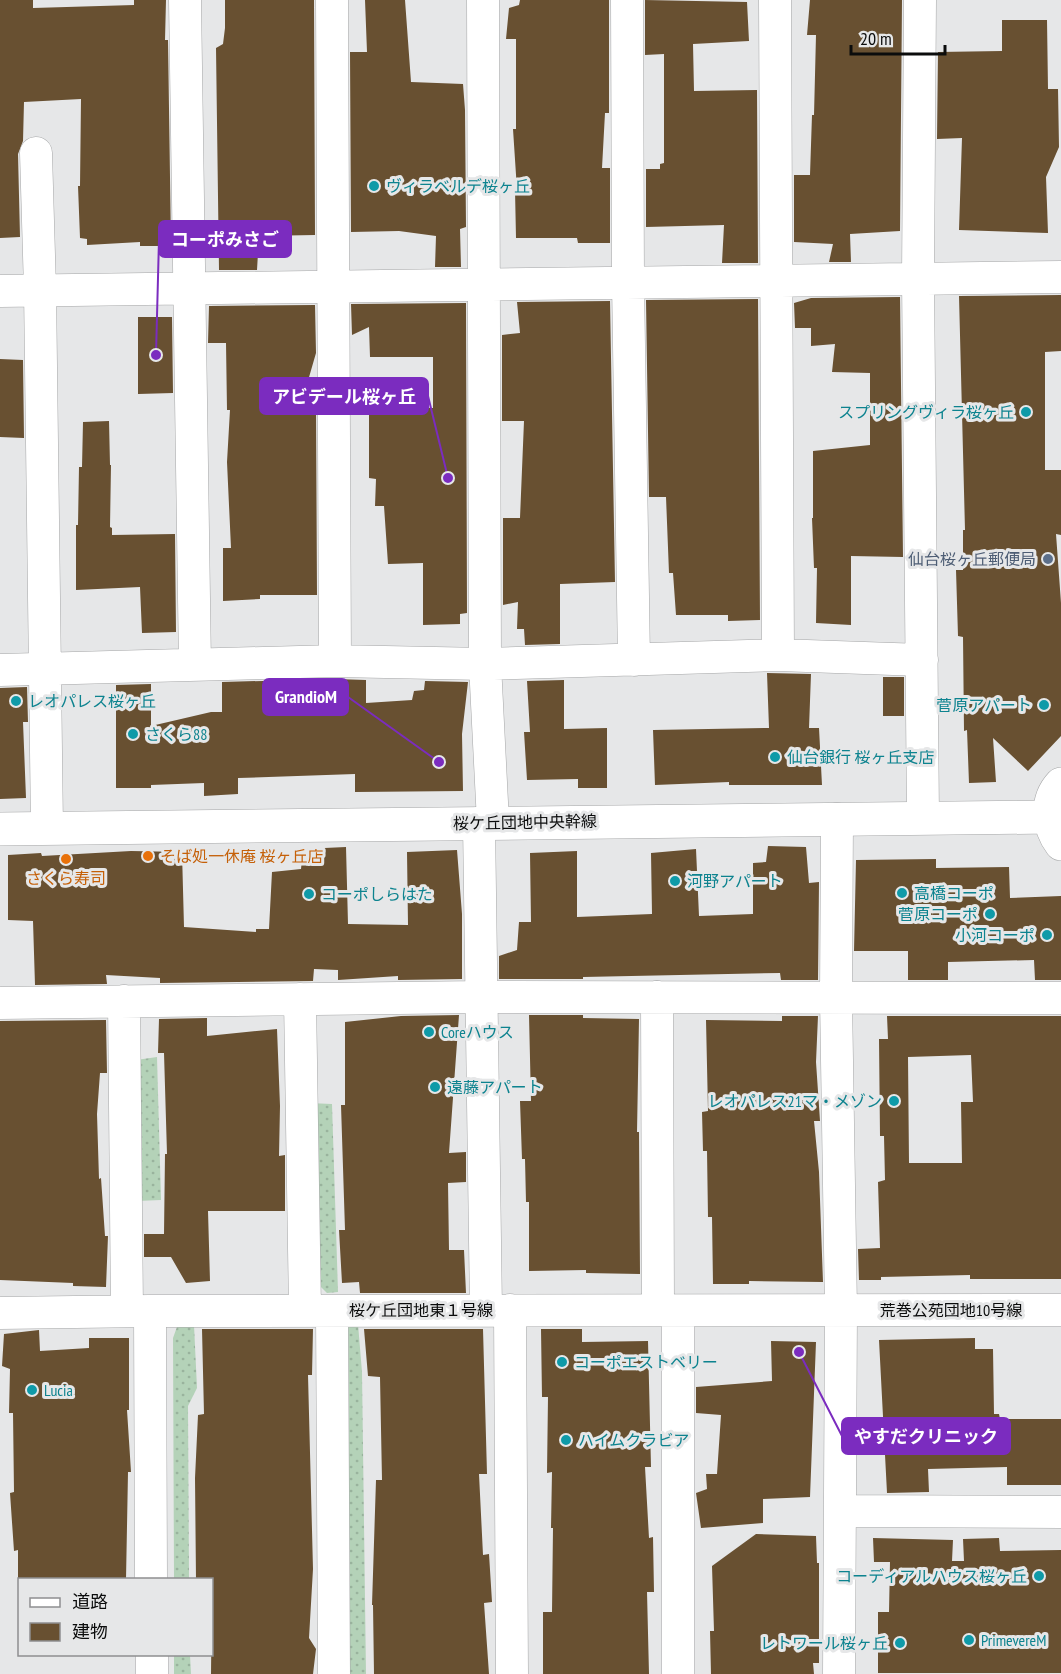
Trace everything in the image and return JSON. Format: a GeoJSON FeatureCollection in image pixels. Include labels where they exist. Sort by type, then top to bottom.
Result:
{"type":"FeatureCollection","features":[{"type":"Feature","properties":{"kind":"street"},"geometry":{"type":"LineString","coordinates":[[184,0],[195,665]]}},
{"type":"Feature","properties":{"kind":"street"},"geometry":{"type":"LineString","coordinates":[[332,0],[335,661]]}},
{"type":"Feature","properties":{"kind":"street"},"geometry":{"type":"LineString","coordinates":[[483,0],[486,823],[481,997],[498,1310],[512,1674]]}},
{"type":"Feature","properties":{"kind":"street"},"geometry":{"type":"LineString","coordinates":[[627,0],[628,283],[634,660]]}},
{"type":"Feature","properties":{"kind":"street"},"geometry":{"type":"LineString","coordinates":[[775,0],[778,655]]}},
{"type":"Feature","properties":{"kind":"street"},"geometry":{"type":"LineString","coordinates":[[920,0],[918,278],[923,818]]}},
{"type":"Feature","properties":{"kind":"street"},"geometry":{"type":"LineString","coordinates":[[36,153],[48,828]]}},
{"type":"Feature","properties":{"kind":"street"},"geometry":{"type":"LineString","coordinates":[[0,291],[1061,277]]}},
{"type":"Feature","properties":{"kind":"street"},"geometry":{"type":"LineString","coordinates":[[0,670],[335,661],[485,664],[778,655],[922,660]]}},
{"type":"Feature","properties":{"kind":"street"},"geometry":{"type":"LineString","coordinates":[[1055,830],[1051,802],[1061,784]]}},
{"type":"Feature","properties":{"kind":"street","name":"桜ケ丘団地中央幹線"},"geometry":{"type":"LineString","coordinates":[[0,829],[923,818],[1055,830]]}},
{"type":"Feature","properties":{"kind":"street"},"geometry":{"type":"LineString","coordinates":[[837,819],[836,998],[842,1310],[839,1674]]}},
{"type":"Feature","properties":{"kind":"street"},"geometry":{"type":"LineString","coordinates":[[0,1003],[481,997],[1061,998]]}},
{"type":"Feature","properties":{"kind":"street"},"geometry":{"type":"LineString","coordinates":[[657,997],[678,1674]]}},
{"type":"Feature","properties":{"kind":"street"},"geometry":{"type":"LineString","coordinates":[[300,999],[318,1310],[334,1674]]}},
{"type":"Feature","properties":{"kind":"street"},"geometry":{"type":"LineString","coordinates":[[124,1001],[152,1578]]}},
{"type":"Feature","properties":{"kind":"street","name":"桜ケ丘団地東１号線"},"geometry":{"type":"LineString","coordinates":[[0,1313],[318,1310],[842,1310]]}},
{"type":"Feature","properties":{"kind":"street","name":"荒巻公苑団地10号線"},"geometry":{"type":"LineString","coordinates":[[842,1310],[1061,1310]]}},
{"type":"Feature","properties":{"kind":"street"},"geometry":{"type":"LineString","coordinates":[[840,1511],[1061,1512]]}},
{"type":"Feature","properties":{"kind":"street"},"geometry":{"type":"LineString","coordinates":[[152,1656],[152,1674]]}},
{"type":"Feature","properties":{"kind":"green space"},"geometry":{"type":"Polygon","coordinates":[[[157,1057],[161,1200],[137,1201],[136,1060],[157,1057]]]}},
{"type":"Feature","properties":{"kind":"green space"},"geometry":{"type":"Polygon","coordinates":[[[309,1103],[332,1104],[338,1292],[327,1293],[314,1280],[309,1103]]]}},
{"type":"Feature","properties":{"kind":"green space"},"geometry":{"type":"Polygon","coordinates":[[[178,1324],[194,1325],[197,1388],[188,1406],[189,1578],[174,1578],[173,1338],[178,1324]]]}},
{"type":"Feature","properties":{"kind":"green space"},"geometry":{"type":"Polygon","coordinates":[[[358,1324],[362,1372],[366,1674],[346,1674],[344,1327],[358,1324]]]}},
{"type":"Feature","properties":{"kind":"green space"},"geometry":{"type":"Polygon","coordinates":[[[174,1656],[190,1656],[191,1674],[174,1674],[174,1656]]]}},
{"type":"Feature","properties":{"kind":"building"},"geometry":{"type":"Polygon","coordinates":[[[0,0],[33,0],[33,8],[134,5],[134,0],[166,0],[165,40],[168,40],[171,246],[140,246],[140,242],[87,245],[87,239],[80,238],[78,186],[80,186],[81,99],[24,102],[23,141],[18,154],[20,237],[0,238],[0,0]]]}},
{"type":"Feature","properties":{"kind":"building"},"geometry":{"type":"Polygon","coordinates":[[[225,0],[314,0],[315,235],[259,236],[257,270],[219,270],[216,48],[223,44],[225,0]]]}},
{"type":"Feature","properties":{"kind":"building"},"geometry":{"type":"Polygon","coordinates":[[[365,0],[405,0],[411,82],[463,84],[466,227],[460,229],[461,267],[435,267],[436,236],[399,231],[351,232],[350,52],[367,52],[365,0]]]}},
{"type":"Feature","properties":{"kind":"building"},"geometry":{"type":"Polygon","coordinates":[[[520,0],[609,0],[609,113],[605,113],[602,168],[610,168],[610,243],[578,243],[577,238],[516,238],[515,190],[517,190],[513,129],[516,129],[516,39],[506,39],[509,8],[519,5],[520,0]]]}},
{"type":"Feature","properties":{"kind":"building"},"geometry":{"type":"Polygon","coordinates":[[[645,0],[747,2],[749,41],[693,44],[694,91],[757,90],[758,263],[722,263],[724,225],[646,227],[646,169],[660,169],[660,164],[664,163],[664,54],[645,55],[645,0]]]}},
{"type":"Feature","properties":{"kind":"building"},"geometry":{"type":"Polygon","coordinates":[[[810,0],[902,0],[900,231],[850,234],[851,262],[829,262],[833,244],[794,242],[794,175],[810,175],[812,115],[814,115],[816,35],[807,35],[810,0]]]}},
{"type":"Feature","properties":{"kind":"building"},"geometry":{"type":"Polygon","coordinates":[[[1002,20],[1047,20],[1048,89],[1058,89],[1059,147],[1046,177],[1048,233],[959,230],[962,138],[937,139],[938,52],[1002,51],[1002,20]]]}},
{"type":"Feature","properties":{"kind":"building"},"geometry":{"type":"Polygon","coordinates":[[[1061,295],[1061,351],[1045,352],[1045,470],[1061,470],[1061,535],[1056,534],[1061,603],[1061,736],[1028,771],[993,738],[996,782],[969,783],[967,730],[964,731],[963,637],[958,636],[956,570],[963,570],[963,530],[965,530],[959,296],[1061,295]]]}},
{"type":"Feature","properties":{"kind":"building"},"geometry":{"type":"Polygon","coordinates":[[[900,297],[903,557],[851,556],[851,625],[816,623],[817,568],[814,568],[812,518],[813,451],[870,445],[870,373],[832,372],[835,344],[811,346],[811,328],[795,328],[794,303],[811,298],[900,297]]]}},
{"type":"Feature","properties":{"kind":"building"},"geometry":{"type":"Polygon","coordinates":[[[758,299],[760,620],[728,621],[728,615],[676,615],[673,573],[669,573],[666,497],[649,497],[646,300],[758,299]]]}},
{"type":"Feature","properties":{"kind":"building"},"geometry":{"type":"Polygon","coordinates":[[[610,301],[615,582],[560,584],[560,644],[525,645],[524,629],[517,629],[518,602],[503,605],[503,518],[520,518],[524,421],[502,421],[502,335],[520,333],[517,302],[610,301]]]}},
{"type":"Feature","properties":{"kind":"building"},"geometry":{"type":"Polygon","coordinates":[[[466,303],[467,613],[460,614],[460,624],[423,625],[423,563],[388,564],[384,506],[375,506],[376,479],[369,478],[369,406],[433,408],[433,357],[370,357],[369,327],[352,335],[351,304],[466,303]]]}},
{"type":"Feature","properties":{"kind":"building"},"geometry":{"type":"Polygon","coordinates":[[[315,305],[316,353],[301,405],[316,405],[317,595],[260,595],[260,599],[223,601],[223,548],[231,548],[227,462],[230,410],[227,410],[226,343],[208,343],[209,306],[315,305]]]}},
{"type":"Feature","properties":{"kind":"building"},"geometry":{"type":"Polygon","coordinates":[[[138,317],[172,317],[173,393],[138,394],[138,317]]]}},
{"type":"Feature","properties":{"kind":"building"},"geometry":{"type":"Polygon","coordinates":[[[0,359],[23,360],[24,438],[0,437],[0,359]]]}},
{"type":"Feature","properties":{"kind":"building"},"geometry":{"type":"Polygon","coordinates":[[[109,421],[112,535],[175,534],[176,632],[142,633],[140,587],[76,590],[76,525],[78,525],[79,467],[82,467],[83,422],[109,421]]]}},
{"type":"Feature","properties":{"kind":"building"},"geometry":{"type":"Polygon","coordinates":[[[767,673],[811,674],[809,728],[819,728],[822,785],[729,785],[729,782],[655,785],[653,730],[769,728],[767,673]]]}},
{"type":"Feature","properties":{"kind":"building"},"geometry":{"type":"Polygon","coordinates":[[[883,677],[904,677],[904,716],[883,716],[883,677]]]}},
{"type":"Feature","properties":{"kind":"building"},"geometry":{"type":"Polygon","coordinates":[[[366,680],[366,703],[412,700],[414,691],[424,690],[425,681],[468,682],[462,734],[463,791],[355,792],[355,774],[238,778],[238,794],[204,796],[204,783],[151,785],[151,788],[116,788],[116,685],[151,684],[151,726],[211,712],[222,712],[222,682],[366,680]]]}},
{"type":"Feature","properties":{"kind":"building"},"geometry":{"type":"Polygon","coordinates":[[[564,680],[564,729],[607,728],[607,788],[578,788],[578,779],[527,780],[524,732],[530,732],[527,681],[564,680]]]}},
{"type":"Feature","properties":{"kind":"building"},"geometry":{"type":"Polygon","coordinates":[[[27,687],[28,722],[23,722],[26,798],[0,799],[0,688],[27,687]]]}},
{"type":"Feature","properties":{"kind":"building"},"geometry":{"type":"Polygon","coordinates":[[[768,846],[806,847],[809,883],[819,882],[818,980],[781,980],[780,973],[499,979],[499,956],[517,950],[519,922],[531,922],[530,853],[577,851],[577,917],[652,914],[651,853],[696,849],[699,916],[753,914],[753,863],[766,862],[768,846]]]}},
{"type":"Feature","properties":{"kind":"building"},"geometry":{"type":"Polygon","coordinates":[[[346,847],[348,924],[408,925],[407,852],[457,850],[462,914],[462,979],[398,980],[398,976],[338,980],[338,970],[314,969],[313,981],[160,983],[160,978],[106,975],[107,984],[35,985],[33,921],[8,920],[8,855],[41,853],[42,856],[131,851],[182,852],[184,927],[256,932],[256,929],[269,929],[272,872],[301,869],[303,849],[346,847]]]}},
{"type":"Feature","properties":{"kind":"building"},"geometry":{"type":"Polygon","coordinates":[[[936,859],[936,868],[1009,867],[1010,898],[1061,896],[1061,980],[1035,980],[1034,960],[948,962],[948,980],[908,980],[908,951],[854,951],[856,860],[936,859]]]}},
{"type":"Feature","properties":{"kind":"building"},"geometry":{"type":"Polygon","coordinates":[[[459,1015],[449,1153],[466,1152],[466,1182],[448,1183],[449,1250],[464,1250],[466,1293],[360,1293],[359,1282],[342,1283],[339,1230],[345,1230],[341,1105],[345,1105],[345,1022],[401,1016],[459,1015]]]}},
{"type":"Feature","properties":{"kind":"building"},"geometry":{"type":"Polygon","coordinates":[[[529,1015],[583,1015],[583,1018],[639,1019],[637,1132],[639,1132],[640,1274],[586,1273],[586,1270],[529,1271],[529,1202],[526,1202],[525,1159],[522,1159],[520,1101],[531,1101],[529,1015]]]}},
{"type":"Feature","properties":{"kind":"building"},"geometry":{"type":"Polygon","coordinates":[[[782,1016],[818,1016],[816,1062],[820,1121],[814,1121],[819,1172],[823,1282],[749,1281],[749,1284],[713,1284],[712,1217],[708,1217],[707,1151],[703,1151],[702,1112],[708,1111],[706,1020],[782,1021],[782,1016]]]}},
{"type":"Feature","properties":{"kind":"building"},"geometry":{"type":"Polygon","coordinates":[[[887,1016],[1061,1016],[1061,1279],[970,1279],[970,1275],[881,1277],[881,1280],[859,1280],[858,1249],[880,1248],[878,1182],[885,1180],[884,1136],[880,1136],[879,1039],[888,1039],[887,1016]],[[971,1055],[908,1057],[909,1163],[962,1163],[961,1102],[973,1102],[971,1055]]]}},
{"type":"Feature","properties":{"kind":"building"},"geometry":{"type":"Polygon","coordinates":[[[207,1018],[207,1036],[277,1029],[279,1156],[285,1155],[285,1211],[208,1211],[210,1281],[186,1283],[171,1257],[144,1257],[144,1234],[164,1234],[165,1154],[167,1154],[164,1053],[158,1053],[159,1019],[207,1018]]]}},
{"type":"Feature","properties":{"kind":"building"},"geometry":{"type":"Polygon","coordinates":[[[106,1020],[107,1073],[100,1073],[97,1114],[99,1179],[101,1178],[105,1236],[108,1236],[106,1287],[73,1286],[73,1283],[0,1280],[0,1021],[106,1020]]]}},
{"type":"Feature","properties":{"kind":"building"},"geometry":{"type":"Polygon","coordinates":[[[202,1329],[313,1329],[312,1375],[308,1375],[313,1569],[309,1638],[316,1649],[313,1674],[211,1674],[213,1578],[196,1578],[195,1478],[198,1415],[204,1414],[202,1329]]]}},
{"type":"Feature","properties":{"kind":"building"},"geometry":{"type":"Polygon","coordinates":[[[364,1329],[483,1329],[487,1474],[479,1474],[483,1555],[489,1554],[492,1602],[484,1603],[489,1674],[374,1674],[372,1605],[376,1480],[382,1480],[380,1377],[368,1376],[364,1329]]]}},
{"type":"Feature","properties":{"kind":"building"},"geometry":{"type":"Polygon","coordinates":[[[541,1329],[582,1329],[582,1342],[648,1341],[651,1467],[645,1467],[649,1538],[653,1537],[654,1592],[647,1592],[649,1674],[543,1674],[543,1612],[552,1612],[553,1528],[551,1528],[552,1472],[547,1473],[548,1397],[542,1397],[541,1329]]]}},
{"type":"Feature","properties":{"kind":"building"},"geometry":{"type":"Polygon","coordinates":[[[39,1330],[40,1351],[89,1348],[89,1338],[129,1338],[129,1410],[127,1410],[131,1472],[128,1472],[126,1578],[18,1578],[18,1550],[14,1551],[10,1493],[14,1492],[13,1413],[9,1413],[10,1369],[2,1366],[4,1334],[39,1330]]]}},
{"type":"Feature","properties":{"kind":"building"},"geometry":{"type":"Polygon","coordinates":[[[975,1338],[975,1349],[993,1349],[994,1414],[999,1414],[1000,1419],[1061,1419],[1061,1485],[1007,1485],[1007,1467],[928,1469],[929,1492],[887,1493],[879,1340],[975,1338]]]}},
{"type":"Feature","properties":{"kind":"building"},"geometry":{"type":"Polygon","coordinates":[[[771,1341],[816,1342],[810,1497],[763,1499],[763,1523],[701,1528],[696,1493],[707,1489],[706,1474],[717,1474],[721,1415],[696,1413],[696,1387],[772,1381],[771,1341]]]}},
{"type":"Feature","properties":{"kind":"building"},"geometry":{"type":"Polygon","coordinates":[[[756,1534],[816,1536],[817,1563],[819,1563],[819,1663],[813,1663],[814,1674],[711,1674],[710,1631],[714,1631],[712,1566],[756,1534]]]}},
{"type":"Feature","properties":{"kind":"building"},"geometry":{"type":"Polygon","coordinates":[[[873,1538],[953,1540],[952,1561],[964,1561],[963,1539],[999,1538],[1000,1551],[1061,1550],[1061,1673],[878,1673],[878,1612],[889,1612],[890,1562],[874,1562],[873,1538]]]}},
{"type":"Feature","properties":{"kind":"place","name":"ヴィラベルデ桜ヶ丘"},"geometry":{"type":"Point","coordinates":[374,186]}},
{"type":"Feature","properties":{"kind":"place","name":"コーポみさご"},"geometry":{"type":"Point","coordinates":[156,355]}},
{"type":"Feature","properties":{"kind":"place","name":"スプリングヴィラ桜ヶ丘"},"geometry":{"type":"Point","coordinates":[1026,412]}},
{"type":"Feature","properties":{"kind":"place","name":"アビデール桜ヶ丘"},"geometry":{"type":"Point","coordinates":[448,478]}},
{"type":"Feature","properties":{"kind":"place","name":"仙台桜ヶ丘郵便局"},"geometry":{"type":"Point","coordinates":[1048,559]}},
{"type":"Feature","properties":{"kind":"place","name":"レオパレス桜ヶ丘"},"geometry":{"type":"Point","coordinates":[16,701]}},
{"type":"Feature","properties":{"kind":"place","name":"菅原アパート"},"geometry":{"type":"Point","coordinates":[1044,705]}},
{"type":"Feature","properties":{"kind":"place","name":"さくら88"},"geometry":{"type":"Point","coordinates":[133,734]}},
{"type":"Feature","properties":{"kind":"place","name":"仙台銀行 桜ヶ丘支店"},"geometry":{"type":"Point","coordinates":[775,757]}},
{"type":"Feature","properties":{"kind":"place","name":"GrandioM"},"geometry":{"type":"Point","coordinates":[439,762]}},
{"type":"Feature","properties":{"kind":"place","name":"そば処一休庵 桜ヶ丘店"},"geometry":{"type":"Point","coordinates":[148,856]}},
{"type":"Feature","properties":{"kind":"place","name":"さくら寿司"},"geometry":{"type":"Point","coordinates":[66,859]}},
{"type":"Feature","properties":{"kind":"place","name":"河野アパート"},"geometry":{"type":"Point","coordinates":[675,881]}},
{"type":"Feature","properties":{"kind":"place","name":"高橋コーポ"},"geometry":{"type":"Point","coordinates":[902,893]}},
{"type":"Feature","properties":{"kind":"place","name":"コーポしらはた"},"geometry":{"type":"Point","coordinates":[309,894]}},
{"type":"Feature","properties":{"kind":"place","name":"菅原コーポ"},"geometry":{"type":"Point","coordinates":[990,914]}},
{"type":"Feature","properties":{"kind":"place","name":"小河コーポ"},"geometry":{"type":"Point","coordinates":[1047,935]}},
{"type":"Feature","properties":{"kind":"place","name":"Coreハウス"},"geometry":{"type":"Point","coordinates":[429,1032]}},
{"type":"Feature","properties":{"kind":"place","name":"遠藤アパート"},"geometry":{"type":"Point","coordinates":[435,1087]}},
{"type":"Feature","properties":{"kind":"place","name":"レオパレス21マ・メゾン"},"geometry":{"type":"Point","coordinates":[894,1101]}},
{"type":"Feature","properties":{"kind":"place","name":"やすだクリニック"},"geometry":{"type":"Point","coordinates":[799,1352]}},
{"type":"Feature","properties":{"kind":"place","name":"コーポエストベリー"},"geometry":{"type":"Point","coordinates":[562,1362]}},
{"type":"Feature","properties":{"kind":"place","name":"Lucia"},"geometry":{"type":"Point","coordinates":[32,1390]}},
{"type":"Feature","properties":{"kind":"place","name":"ハイムクラビア"},"geometry":{"type":"Point","coordinates":[566,1440]}},
{"type":"Feature","properties":{"kind":"place","name":"コーディアルハウス桜ヶ丘"},"geometry":{"type":"Point","coordinates":[1039,1576]}},
{"type":"Feature","properties":{"kind":"place","name":"PrimevereM"},"geometry":{"type":"Point","coordinates":[969,1640]}},
{"type":"Feature","properties":{"kind":"place","name":"レトワール桜ヶ丘"},"geometry":{"type":"Point","coordinates":[900,1643]}}]}
